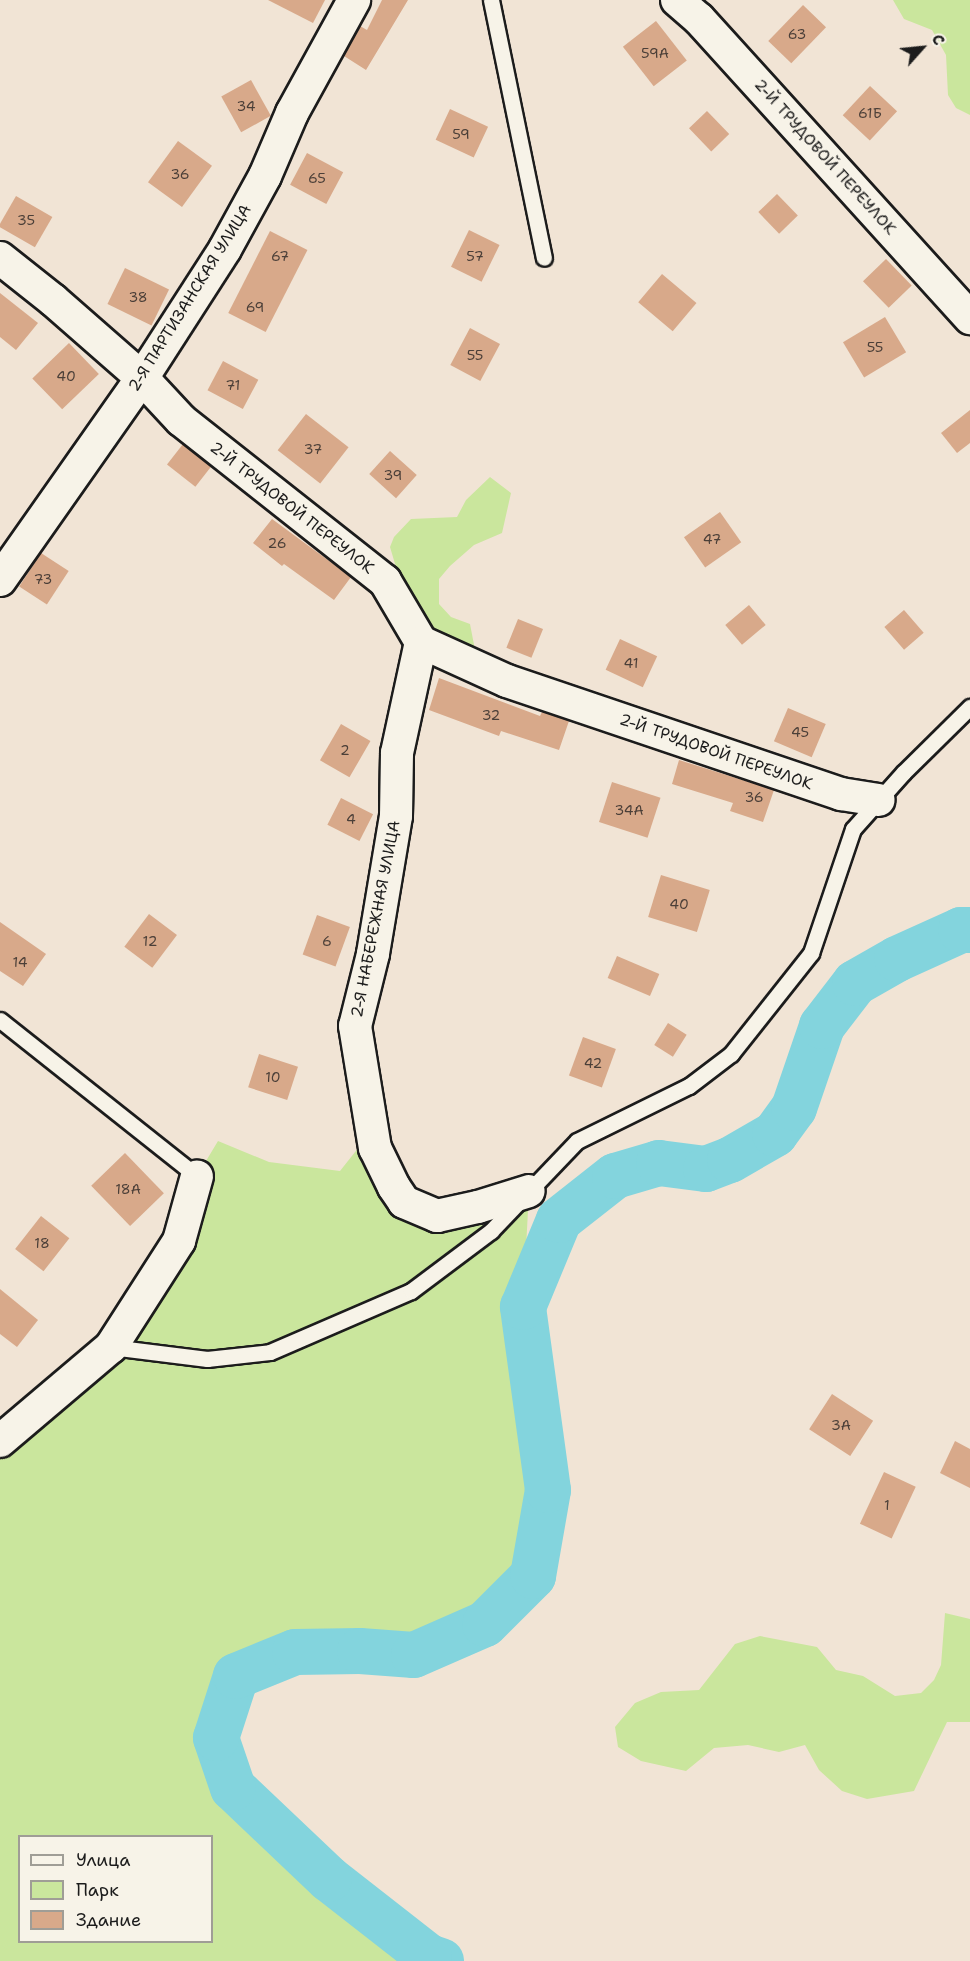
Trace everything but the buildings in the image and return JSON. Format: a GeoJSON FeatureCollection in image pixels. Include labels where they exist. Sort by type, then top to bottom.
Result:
{"type":"FeatureCollection","features":[{"type":"Feature","properties":{"kind":"street","name":"2-Я ПАРТИЗАНСКАЯ УЛИЦА"},"geometry":{"type":"LineString","coordinates":[[0,580],[142,378],[225,249],[265,176],[292,113],[354,0]]}},
{"type":"Feature","properties":{"kind":"street","name":"2-Й ТРУДОВОЙ ПЕРЕУЛОК"},"geometry":{"type":"LineString","coordinates":[[677,0],[715,37],[970,318]]}},
{"type":"Feature","properties":{"kind":"street","name":"2-Й ТРУДОВОЙ ПЕРЕУЛОК"},"geometry":{"type":"LineString","coordinates":[[0,258],[53,300],[142,378],[180,420],[386,581],[421,642],[507,681],[841,794],[879,800]]}},
{"type":"Feature","properties":{"kind":"street","name":"2-Я НАБЕРЕЖНАЯ УЛИЦА"},"geometry":{"type":"LineString","coordinates":[[421,642],[398,753],[396,816],[375,942],[355,1026],[375,1148],[404,1202],[437,1216],[478,1207],[529,1191]]}},
{"type":"Feature","properties":{"kind":"street"},"geometry":{"type":"LineString","coordinates":[[0,1441],[111,1347],[179,1241],[197,1176]]}},
{"type":"Feature","properties":{"kind":"lane"},"geometry":{"type":"LineString","coordinates":[[490,0],[544,258]]}},
{"type":"Feature","properties":{"kind":"lane"},"geometry":{"type":"LineString","coordinates":[[111,1347],[207,1359],[270,1352],[411,1291],[491,1231],[548,1174],[577,1141],[689,1086],[730,1054],[811,953],[853,829],[970,707]]}},
{"type":"Feature","properties":{"kind":"lane"},"geometry":{"type":"LineString","coordinates":[[0,1020],[197,1176]]}},
{"type":"Feature","properties":{"kind":"green space"},"geometry":{"type":"Polygon","coordinates":[[[893,0],[970,0],[970,115],[956,108],[948,95],[946,55],[932,30],[904,19],[893,0]]]}},
{"type":"Feature","properties":{"kind":"green space"},"geometry":{"type":"Polygon","coordinates":[[[490,477],[511,493],[502,533],[474,545],[439,579],[439,604],[451,617],[470,624],[476,655],[424,629],[398,574],[390,547],[394,537],[411,519],[457,517],[466,500],[490,477]]]}},
{"type":"Feature","properties":{"kind":"green space"},"geometry":{"type":"Polygon","coordinates":[[[218,1141],[269,1162],[340,1171],[363,1142],[437,1216],[529,1191],[523,1307],[548,1490],[533,1576],[485,1624],[414,1655],[360,1651],[272,1661],[236,1676],[216,1738],[233,1788],[329,1879],[428,1957],[441,1961],[0,1961],[0,1440],[111,1347],[197,1176],[218,1141]]]}},
{"type":"Feature","properties":{"kind":"green space"},"geometry":{"type":"Polygon","coordinates":[[[945,1613],[970,1619],[970,1722],[947,1722],[914,1791],[867,1799],[842,1791],[819,1770],[805,1745],[779,1752],[748,1745],[714,1748],[686,1771],[641,1761],[618,1747],[615,1727],[635,1703],[661,1692],[699,1690],[735,1644],[760,1636],[817,1647],[836,1670],[863,1676],[895,1696],[921,1693],[934,1680],[941,1665],[945,1613]]]}},
{"type":"Feature","properties":{"kind":"waterway"},"geometry":{"type":"LineString","coordinates":[[441,1961],[429,1957],[329,1879],[233,1788],[216,1738],[236,1676],[295,1652],[360,1651],[414,1655],[485,1624],[533,1576],[548,1490],[523,1307],[559,1220],[615,1176],[659,1163],[706,1169],[730,1160],[775,1134],[794,1108],[822,1026],[855,983],[897,959],[961,930],[970,930]]}}]}
